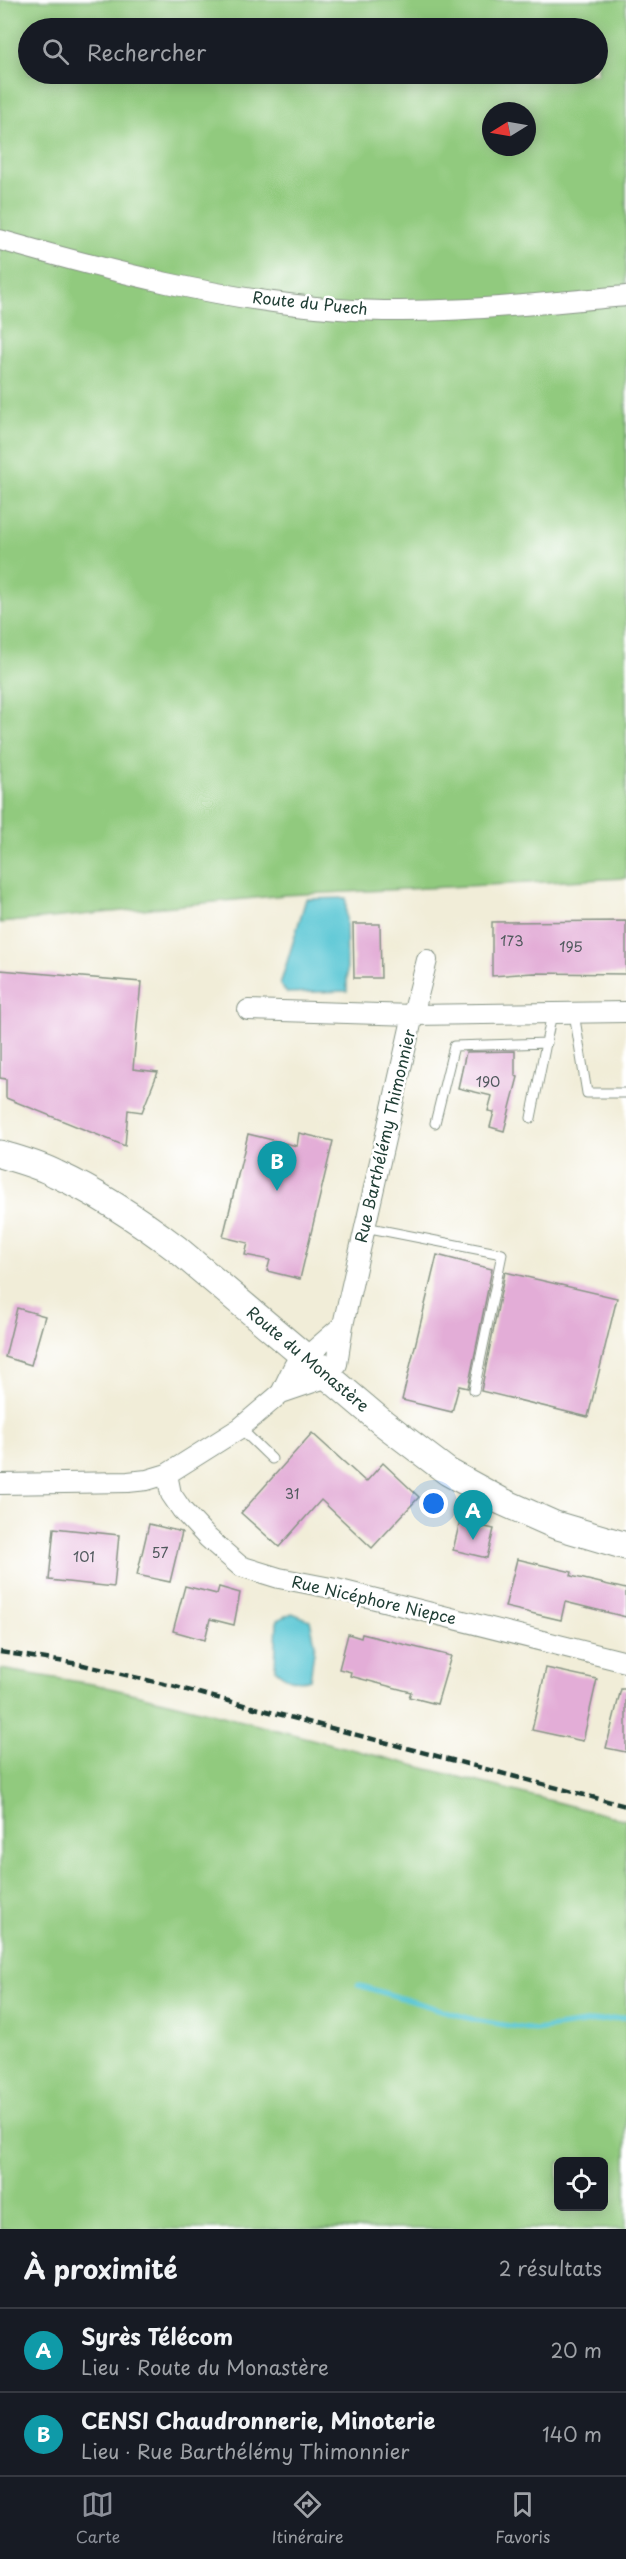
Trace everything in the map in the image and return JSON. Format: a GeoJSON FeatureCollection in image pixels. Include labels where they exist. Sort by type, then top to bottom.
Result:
{"type":"FeatureCollection","features":[{"type":"Feature","properties":{"kind":"street","name":"Route du Puech"},"geometry":{"type":"LineString","coordinates":[[0,240],[101,268],[249,297],[339,309],[457,311],[626,296]]}},
{"type":"Feature","properties":{"kind":"street"},"geometry":{"type":"LineString","coordinates":[[248,1010],[413,1015],[427,960]]}},
{"type":"Feature","properties":{"kind":"street","name":"Rue Barthélémy Thimonnier"},"geometry":{"type":"LineString","coordinates":[[314,1363],[312,1352],[343,1325],[413,1015],[626,1012]]}},
{"type":"Feature","properties":{"kind":"street","name":"Route du Monastère"},"geometry":{"type":"LineString","coordinates":[[0,1154],[55,1173],[109,1202],[143,1224],[177,1249],[382,1422],[448,1472],[501,1502],[555,1525],[626,1546]]}},
{"type":"Feature","properties":{"kind":"street"},"geometry":{"type":"LineString","coordinates":[[0,1484],[128,1482],[147,1480],[166,1474],[240,1428],[281,1393],[319,1380],[314,1363]]}},
{"type":"Feature","properties":{"kind":"street","name":"Rue Nicéphore Niepce"},"geometry":{"type":"LineString","coordinates":[[166,1474],[171,1494],[182,1510],[208,1538],[240,1566],[279,1578],[346,1592],[626,1662]]}},
{"type":"Feature","properties":{"kind":"lane"},"geometry":{"type":"LineString","coordinates":[[574,1012],[586,1093],[626,1094]]}},
{"type":"Feature","properties":{"kind":"lane"},"geometry":{"type":"LineString","coordinates":[[531,1118],[552,1013]]}},
{"type":"Feature","properties":{"kind":"lane"},"geometry":{"type":"LineString","coordinates":[[435,1123],[453,1046],[547,1043]]}},
{"type":"Feature","properties":{"kind":"lane"},"geometry":{"type":"LineString","coordinates":[[365,1227],[502,1254],[474,1390]]}},
{"type":"Feature","properties":{"kind":"lane"},"geometry":{"type":"LineString","coordinates":[[240,1428],[272,1459]]}},
{"type":"Feature","properties":{"kind":"green space"},"geometry":{"type":"Polygon","coordinates":[[[0,0],[626,0],[626,878],[285,895],[0,923],[0,0]]]}},
{"type":"Feature","properties":{"kind":"green space"},"geometry":{"type":"Polygon","coordinates":[[[0,1669],[98,1685],[626,1820],[626,2229],[0,2229],[0,1669]]]}},
{"type":"Feature","properties":{"kind":"water"},"geometry":{"type":"Polygon","coordinates":[[[346,898],[347,991],[287,993],[280,985],[306,899],[346,898]]]}},
{"type":"Feature","properties":{"kind":"water"},"geometry":{"type":"Polygon","coordinates":[[[292,1613],[310,1620],[315,1644],[310,1679],[301,1681],[291,1679],[275,1669],[277,1620],[292,1613]]]}},
{"type":"Feature","properties":{"kind":"building"},"geometry":{"type":"Polygon","coordinates":[[[626,921],[626,974],[533,973],[492,976],[492,922],[626,921]]]}},
{"type":"Feature","properties":{"kind":"building"},"geometry":{"type":"Polygon","coordinates":[[[353,924],[380,924],[381,978],[354,978],[353,924]]]}},
{"type":"Feature","properties":{"kind":"building"},"geometry":{"type":"Polygon","coordinates":[[[0,970],[141,982],[133,1069],[158,1072],[142,1112],[128,1110],[125,1146],[6,1098],[6,1079],[0,1078],[0,970]]]}},
{"type":"Feature","properties":{"kind":"building"},"geometry":{"type":"Polygon","coordinates":[[[515,1051],[515,1076],[518,1077],[504,1131],[490,1127],[494,1112],[488,1111],[492,1096],[458,1088],[466,1052],[515,1051]]]}},
{"type":"Feature","properties":{"kind":"building"},"geometry":{"type":"Polygon","coordinates":[[[299,1133],[333,1141],[300,1279],[267,1271],[270,1260],[245,1255],[248,1243],[223,1237],[248,1134],[297,1146],[299,1133]]]}},
{"type":"Feature","properties":{"kind":"building"},"geometry":{"type":"Polygon","coordinates":[[[437,1255],[492,1269],[468,1388],[459,1386],[452,1412],[402,1400],[437,1255]]]}},
{"type":"Feature","properties":{"kind":"building"},"geometry":{"type":"Polygon","coordinates":[[[505,1272],[617,1298],[588,1417],[481,1391],[505,1272]]]}},
{"type":"Feature","properties":{"kind":"building"},"geometry":{"type":"Polygon","coordinates":[[[17,1308],[45,1316],[31,1365],[5,1357],[17,1308]]]}},
{"type":"Feature","properties":{"kind":"building"},"geometry":{"type":"Polygon","coordinates":[[[312,1433],[366,1482],[383,1463],[419,1497],[372,1548],[321,1500],[279,1547],[241,1513],[312,1433]]]}},
{"type":"Feature","properties":{"kind":"building"},"geometry":{"type":"Polygon","coordinates":[[[460,1521],[494,1529],[487,1558],[453,1550],[460,1521]]]}},
{"type":"Feature","properties":{"kind":"building"},"geometry":{"type":"Polygon","coordinates":[[[149,1524],[182,1532],[170,1582],[137,1575],[149,1524]]]}},
{"type":"Feature","properties":{"kind":"building"},"geometry":{"type":"Polygon","coordinates":[[[54,1528],[119,1535],[114,1587],[49,1580],[54,1528]]]}},
{"type":"Feature","properties":{"kind":"building"},"geometry":{"type":"Polygon","coordinates":[[[517,1559],[572,1572],[571,1576],[626,1589],[626,1617],[565,1602],[561,1620],[505,1607],[517,1559]]]}},
{"type":"Feature","properties":{"kind":"building"},"geometry":{"type":"Polygon","coordinates":[[[185,1586],[217,1594],[219,1587],[240,1593],[234,1625],[210,1619],[205,1640],[173,1631],[185,1586]]]}},
{"type":"Feature","properties":{"kind":"building"},"geometry":{"type":"Polygon","coordinates":[[[348,1634],[361,1638],[362,1634],[451,1656],[437,1704],[409,1697],[411,1692],[350,1676],[351,1672],[339,1669],[348,1634]]]}},
{"type":"Feature","properties":{"kind":"building"},"geometry":{"type":"Polygon","coordinates":[[[546,1668],[597,1679],[583,1741],[532,1730],[546,1668]]]}},
{"type":"Feature","properties":{"kind":"building"},"geometry":{"type":"Polygon","coordinates":[[[621,1689],[626,1689],[626,1752],[606,1748],[621,1689]]]}},
{"type":"Feature","properties":{"kind":"waterway"},"geometry":{"type":"LineString","coordinates":[[358,1985],[475,2020],[535,2030],[626,2017]]}},
{"type":"Feature","properties":{"kind":"railway"},"geometry":{"type":"LineString","coordinates":[[0,1652],[79,1664],[172,1686],[626,1806]]}},
{"type":"Feature","properties":{"kind":"place","name":"CENSI Chaudronnerie, Minoterie"},"geometry":{"type":"Point","coordinates":[277,1191]}},
{"type":"Feature","properties":{"kind":"place","name":"Syrès Télécom"},"geometry":{"type":"Point","coordinates":[473,1540]}}]}
